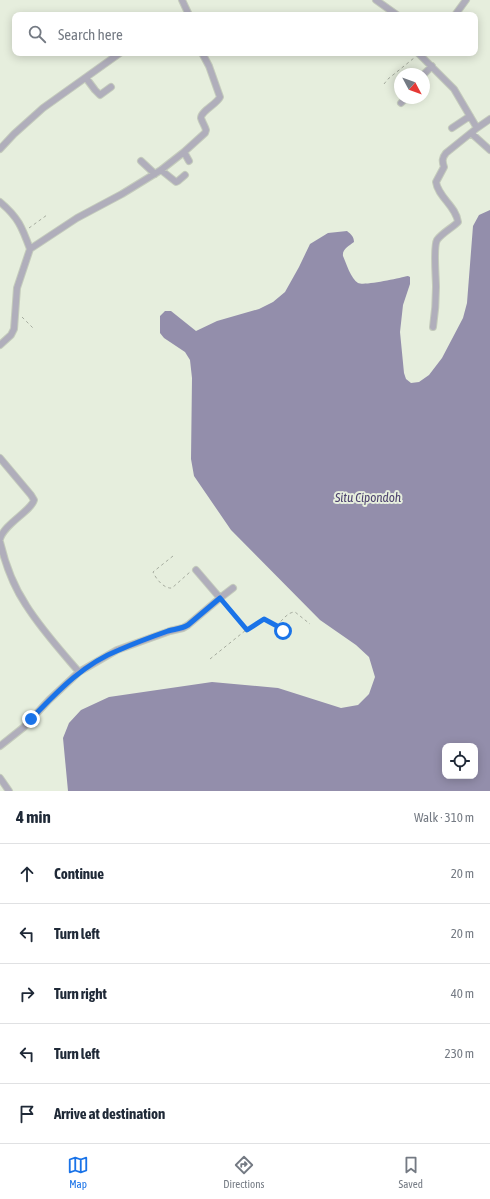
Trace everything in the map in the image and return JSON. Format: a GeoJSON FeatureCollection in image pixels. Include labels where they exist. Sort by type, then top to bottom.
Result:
{"type":"FeatureCollection","features":[{"type":"Feature","properties":{"kind":"street"},"geometry":{"type":"LineString","coordinates":[[182,0],[188,12]]}},
{"type":"Feature","properties":{"kind":"street"},"geometry":{"type":"LineString","coordinates":[[376,0],[393,12]]}},
{"type":"Feature","properties":{"kind":"street"},"geometry":{"type":"LineString","coordinates":[[456,12],[466,0]]}},
{"type":"Feature","properties":{"kind":"street"},"geometry":{"type":"LineString","coordinates":[[0,149],[43,108],[116,56]]}},
{"type":"Feature","properties":{"kind":"street"},"geometry":{"type":"LineString","coordinates":[[0,345],[14,329],[16,288],[30,249],[83,214],[122,194],[155,174],[184,152],[205,133],[206,130],[201,118],[202,114],[220,97],[209,66],[204,56]]}},
{"type":"Feature","properties":{"kind":"street"},"geometry":{"type":"LineString","coordinates":[[422,56],[454,89],[477,128]]}},
{"type":"Feature","properties":{"kind":"street"},"geometry":{"type":"LineString","coordinates":[[86,78],[100,95],[111,87]]}},
{"type":"Feature","properties":{"kind":"street"},"geometry":{"type":"LineString","coordinates":[[452,128],[470,116]]}},
{"type":"Feature","properties":{"kind":"street"},"geometry":{"type":"LineString","coordinates":[[433,327],[436,292],[436,245],[438,238],[458,222],[456,214],[438,188],[436,182],[444,167],[443,157],[446,153],[490,119]]}},
{"type":"Feature","properties":{"kind":"street"},"geometry":{"type":"LineString","coordinates":[[471,133],[490,150]]}},
{"type":"Feature","properties":{"kind":"street"},"geometry":{"type":"LineString","coordinates":[[184,152],[189,161]]}},
{"type":"Feature","properties":{"kind":"street"},"geometry":{"type":"LineString","coordinates":[[141,161],[155,174]]}},
{"type":"Feature","properties":{"kind":"street"},"geometry":{"type":"LineString","coordinates":[[161,170],[176,182],[178,182],[184,175]]}},
{"type":"Feature","properties":{"kind":"street"},"geometry":{"type":"LineString","coordinates":[[0,202],[13,214],[24,232],[30,249]]}},
{"type":"Feature","properties":{"kind":"street"},"geometry":{"type":"LineString","coordinates":[[0,458],[34,500],[33,504],[2,533],[0,539]]}},
{"type":"Feature","properties":{"kind":"street"},"geometry":{"type":"LineString","coordinates":[[0,542],[13,579],[25,604],[55,644],[79,672]]}},
{"type":"Feature","properties":{"kind":"street"},"geometry":{"type":"LineString","coordinates":[[196,570],[220,598]]}},
{"type":"Feature","properties":{"kind":"street"},"geometry":{"type":"LineString","coordinates":[[0,746],[24,727],[49,700],[79,672],[117,650],[170,631],[183,628],[233,588]]}},
{"type":"Feature","properties":{"kind":"street"},"geometry":{"type":"LineString","coordinates":[[0,778],[9,791]]}},
{"type":"Feature","properties":{"kind":"path"},"geometry":{"type":"LineString","coordinates":[[384,84],[415,56]]}},
{"type":"Feature","properties":{"kind":"path"},"geometry":{"type":"LineString","coordinates":[[24,232],[47,215]]}},
{"type":"Feature","properties":{"kind":"path"},"geometry":{"type":"LineString","coordinates":[[14,309],[34,329]]}},
{"type":"Feature","properties":{"kind":"path"},"geometry":{"type":"LineString","coordinates":[[173,556],[153,572],[154,576],[168,588],[172,588],[191,571],[196,570]]}},
{"type":"Feature","properties":{"kind":"path"},"geometry":{"type":"LineString","coordinates":[[220,598],[247,630]]}},
{"type":"Feature","properties":{"kind":"path"},"geometry":{"type":"LineString","coordinates":[[277,626],[292,612],[295,612],[310,624]]}},
{"type":"Feature","properties":{"kind":"path"},"geometry":{"type":"LineString","coordinates":[[210,659],[247,630],[264,619],[283,631]]}},
{"type":"Feature","properties":{"kind":"water","name":"Situ Cipondoh"},"geometry":{"type":"Polygon","coordinates":[[[490,210],[490,791],[68,791],[63,738],[69,723],[81,710],[109,697],[212,682],[278,688],[341,708],[358,705],[369,694],[375,677],[369,657],[356,645],[320,620],[231,530],[194,476],[191,459],[192,378],[190,360],[185,352],[164,338],[160,333],[160,316],[165,311],[171,311],[196,331],[217,321],[259,309],[273,302],[285,292],[310,244],[328,233],[347,231],[352,236],[354,242],[348,246],[343,256],[355,281],[362,284],[408,276],[410,277],[410,284],[403,305],[400,332],[404,373],[406,379],[411,383],[419,382],[429,375],[442,358],[463,318],[467,303],[473,226],[479,215],[490,210]]]}},
{"type":"Feature","properties":{"kind":"route"},"geometry":{"type":"LineString","coordinates":[[31,719],[79,672],[117,650],[173,630],[183,628],[220,598],[247,630],[260,620],[264,619],[268,620],[283,631]]}}]}
